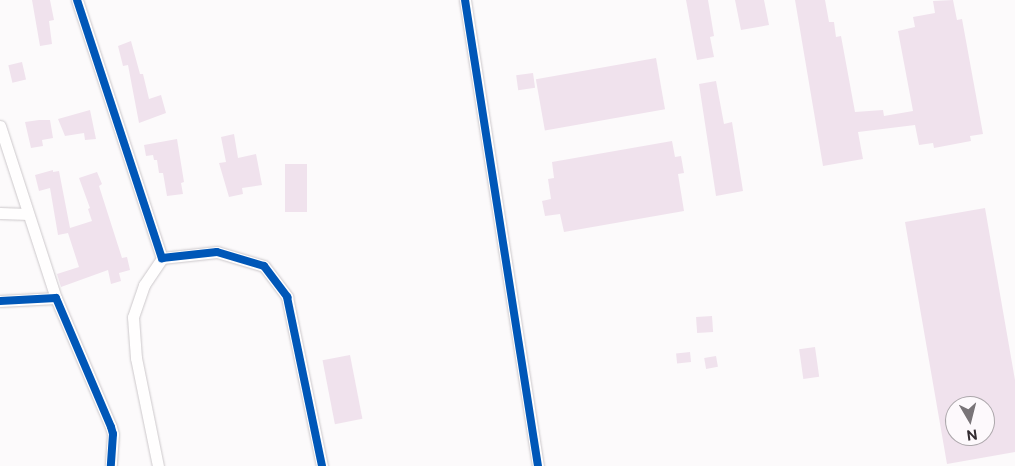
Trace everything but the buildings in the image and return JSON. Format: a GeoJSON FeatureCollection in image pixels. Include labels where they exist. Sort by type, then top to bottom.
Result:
{"type":"FeatureCollection","features":[{"type":"Feature","properties":{"kind":"street"},"geometry":{"type":"LineString","coordinates":[[77,0],[162,258]]}},
{"type":"Feature","properties":{"kind":"street"},"geometry":{"type":"LineString","coordinates":[[466,0],[538,466]]}},
{"type":"Feature","properties":{"kind":"street"},"geometry":{"type":"LineString","coordinates":[[0,126],[56,298],[111,427],[113,434],[111,466]]}},
{"type":"Feature","properties":{"kind":"street"},"geometry":{"type":"LineString","coordinates":[[0,213],[28,214]]}},
{"type":"Feature","properties":{"kind":"street"},"geometry":{"type":"LineString","coordinates":[[162,258],[217,252],[264,266],[286,297],[322,466]]}},
{"type":"Feature","properties":{"kind":"street"},"geometry":{"type":"LineString","coordinates":[[158,466],[136,358],[133,316],[144,285],[162,258]]}},
{"type":"Feature","properties":{"kind":"street"},"geometry":{"type":"LineString","coordinates":[[0,301],[56,298]]}},
{"type":"Feature","properties":{"kind":"cycle path"},"geometry":{"type":"LineString","coordinates":[[77,0],[162,258],[217,252],[264,266],[287,297],[322,466]]}},
{"type":"Feature","properties":{"kind":"cycle path"},"geometry":{"type":"LineString","coordinates":[[465,0],[538,466]]}},
{"type":"Feature","properties":{"kind":"cycle path"},"geometry":{"type":"LineString","coordinates":[[0,301],[56,298],[111,427],[113,434],[111,466]]}}]}
